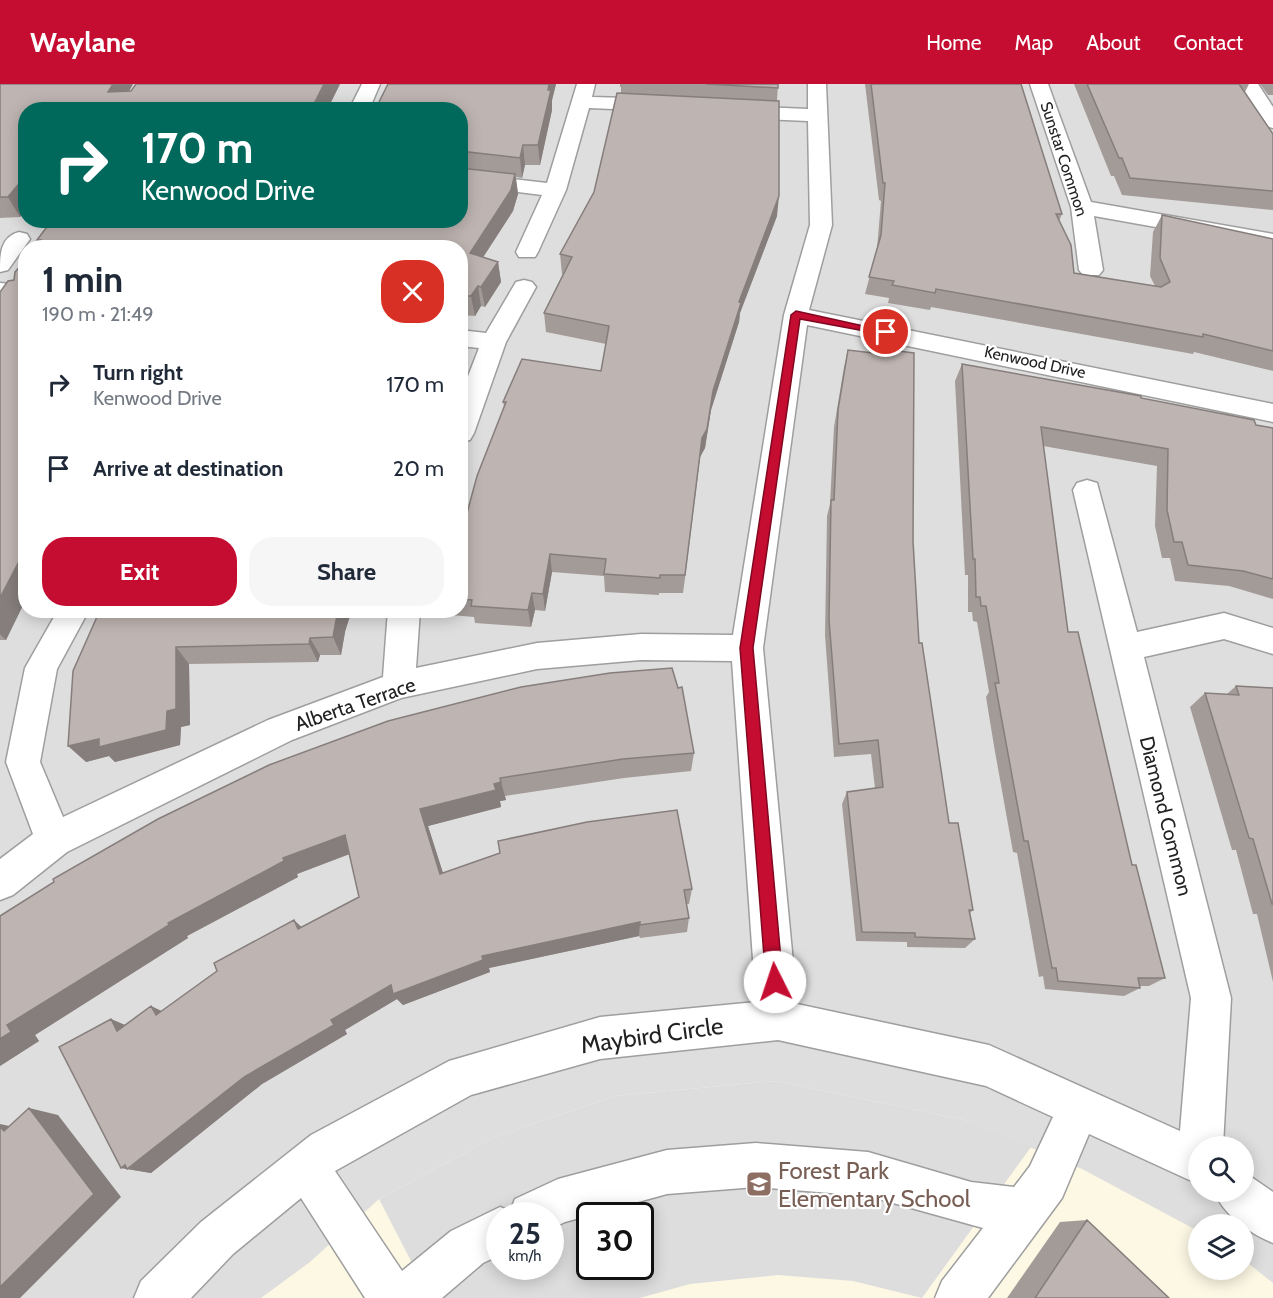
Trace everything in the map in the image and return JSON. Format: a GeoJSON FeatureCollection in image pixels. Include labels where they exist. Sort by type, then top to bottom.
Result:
{"type":"FeatureCollection","features":[{"type":"Feature","properties":{"kind":"street"},"geometry":{"type":"LineString","coordinates":[[363,102],[371,84]]}},
{"type":"Feature","properties":{"kind":"street"},"geometry":{"type":"LineString","coordinates":[[778,1020],[747,648],[796,315],[821,225],[818,84]]}},
{"type":"Feature","properties":{"kind":"street","name":"Sunstar Common"},"geometry":{"type":"LineString","coordinates":[[1039,84],[1082,207],[1091,270]]}},
{"type":"Feature","properties":{"kind":"street"},"geometry":{"type":"LineString","coordinates":[[1249,84],[1273,122]]}},
{"type":"Feature","properties":{"kind":"street"},"geometry":{"type":"LineString","coordinates":[[527,252],[555,190],[584,93],[685,107]]}},
{"type":"Feature","properties":{"kind":"street"},"geometry":{"type":"LineString","coordinates":[[718,111],[818,115]]}},
{"type":"Feature","properties":{"kind":"street"},"geometry":{"type":"LineString","coordinates":[[468,181],[555,190]]}},
{"type":"Feature","properties":{"kind":"street"},"geometry":{"type":"LineString","coordinates":[[1082,207],[1273,241]]}},
{"type":"Feature","properties":{"kind":"street"},"geometry":{"type":"LineString","coordinates":[[0,266],[18,240]]}},
{"type":"Feature","properties":{"kind":"street"},"geometry":{"type":"LineString","coordinates":[[468,412],[494,342],[524,287]]}},
{"type":"Feature","properties":{"kind":"street"},"geometry":{"type":"LineString","coordinates":[[0,290],[18,291]]}},
{"type":"Feature","properties":{"kind":"street","name":"Kenwood Drive"},"geometry":{"type":"LineString","coordinates":[[796,315],[1273,412]]}},
{"type":"Feature","properties":{"kind":"street"},"geometry":{"type":"LineString","coordinates":[[468,339],[494,342]]}},
{"type":"Feature","properties":{"kind":"street","name":"Diamond Common"},"geometry":{"type":"LineString","coordinates":[[1087,490],[1211,998],[1202,1136]]}},
{"type":"Feature","properties":{"kind":"street"},"geometry":{"type":"LineString","coordinates":[[54,840],[23,762],[41,668],[69,618]]}},
{"type":"Feature","properties":{"kind":"street"},"geometry":{"type":"LineString","coordinates":[[399,685],[403,618]]}},
{"type":"Feature","properties":{"kind":"street"},"geometry":{"type":"LineString","coordinates":[[1124,648],[1224,626],[1273,641]]}},
{"type":"Feature","properties":{"kind":"street","name":"Alberta Terrace"},"geometry":{"type":"LineString","coordinates":[[0,882],[54,840],[280,730],[399,685],[537,656],[641,647],[747,648]]}},
{"type":"Feature","properties":{"kind":"street","name":"Maybird Circle"},"geometry":{"type":"LineString","coordinates":[[158,1298],[217,1238],[326,1150],[464,1076],[600,1038],[778,1020],[989,1066],[1188,1157]]}},
{"type":"Feature","properties":{"kind":"street"},"geometry":{"type":"LineString","coordinates":[[959,1298],[1046,1182],[1079,1108]]}},
{"type":"Feature","properties":{"kind":"street"},"geometry":{"type":"LineString","coordinates":[[558,1202],[667,1172],[756,1165],[868,1174],[971,1204],[1024,1211]]}},
{"type":"Feature","properties":{"kind":"street"},"geometry":{"type":"LineString","coordinates":[[306,1166],[392,1298]]}},
{"type":"Feature","properties":{"kind":"street"},"geometry":{"type":"LineString","coordinates":[[1250,1202],[1273,1220]]}},
{"type":"Feature","properties":{"kind":"street"},"geometry":{"type":"LineString","coordinates":[[406,1298],[467,1247],[486,1237]]}},
{"type":"Feature","properties":{"kind":"shaded area"},"geometry":{"type":"Polygon","coordinates":[[[0,84],[1273,84],[1273,1298],[0,1298],[0,84]]]}},
{"type":"Feature","properties":{"kind":"shaded area","name":"Forest Park Elementary School"},"geometry":{"type":"Polygon","coordinates":[[[776,1081],[964,1120],[1082,1169],[1188,1226],[1188,1280],[1254,1280],[1254,1268],[1273,1283],[1273,1298],[261,1298],[310,1262],[379,1199],[493,1138],[615,1096],[776,1081]]]}},
{"type":"Feature","properties":{"kind":"shaded area","name":"Forest Park Elementary School"},"geometry":{"type":"Polygon","coordinates":[[[776,1081],[964,1120],[1031,1147],[922,1298],[853,1281],[778,1275],[690,1284],[640,1298],[430,1298],[379,1199],[493,1138],[615,1096],[776,1081]]]}},
{"type":"Feature","properties":{"kind":"building"},"geometry":{"type":"Polygon","coordinates":[[[0,84],[113,84],[108,92],[131,91],[136,84],[324,84],[315,102],[18,102],[18,185],[8,197],[0,197],[0,84]]]}},
{"type":"Feature","properties":{"kind":"building"},"geometry":{"type":"Polygon","coordinates":[[[388,84],[549,84],[548,90],[551,90],[538,145],[523,145],[520,158],[468,152],[468,102],[379,102],[388,84]]]}},
{"type":"Feature","properties":{"kind":"building"},"geometry":{"type":"Polygon","coordinates":[[[706,84],[778,84],[778,88],[706,84]]]}},
{"type":"Feature","properties":{"kind":"building"},"geometry":{"type":"Polygon","coordinates":[[[871,84],[1021,84],[1062,214],[1056,214],[1071,245],[1074,273],[1161,287],[1170,282],[1160,258],[1162,215],[1273,239],[1273,351],[1203,334],[1203,337],[936,289],[935,293],[892,285],[894,281],[869,277],[881,235],[885,183],[883,183],[871,84]]]}},
{"type":"Feature","properties":{"kind":"building"},"geometry":{"type":"Polygon","coordinates":[[[1087,84],[1239,84],[1273,134],[1273,191],[1130,178],[1087,84]]]}},
{"type":"Feature","properties":{"kind":"building"},"geometry":{"type":"Polygon","coordinates":[[[617,93],[779,101],[779,196],[739,302],[741,303],[713,391],[707,429],[702,438],[685,575],[660,575],[660,578],[604,574],[606,559],[550,554],[543,594],[532,593],[528,610],[471,606],[472,600],[468,600],[468,509],[477,476],[506,402],[503,402],[522,359],[601,371],[609,326],[544,313],[572,257],[560,254],[594,192],[617,93]]]}},
{"type":"Feature","properties":{"kind":"building"},"geometry":{"type":"Polygon","coordinates":[[[468,169],[515,174],[511,190],[470,253],[498,262],[481,287],[478,286],[471,296],[468,296],[468,240],[37,240],[46,228],[468,228],[468,169]]]}},
{"type":"Feature","properties":{"kind":"building"},"geometry":{"type":"Polygon","coordinates":[[[18,269],[18,563],[0,598],[0,292],[8,281],[14,280],[18,269]]]}},
{"type":"Feature","properties":{"kind":"building"},"geometry":{"type":"Polygon","coordinates":[[[874,348],[914,353],[913,541],[919,643],[922,643],[949,823],[958,823],[973,910],[969,910],[975,939],[915,937],[915,933],[862,932],[847,792],[883,787],[878,740],[839,744],[829,620],[831,500],[834,500],[838,410],[848,350],[873,353],[874,348]]]}},
{"type":"Feature","properties":{"kind":"building"},"geometry":{"type":"Polygon","coordinates":[[[962,364],[1141,396],[1141,398],[1254,420],[1256,425],[1273,428],[1273,579],[1243,571],[1188,565],[1182,542],[1174,542],[1167,510],[1168,449],[1041,427],[1068,632],[1078,632],[1132,865],[1136,865],[1165,978],[1138,978],[1140,988],[1058,981],[1056,968],[1052,968],[1028,841],[1024,841],[995,683],[999,683],[986,606],[981,606],[980,597],[976,597],[962,364]]]}},
{"type":"Feature","properties":{"kind":"building"},"geometry":{"type":"Polygon","coordinates":[[[96,618],[337,618],[333,637],[310,638],[309,644],[176,647],[176,709],[167,711],[166,730],[99,747],[99,739],[68,746],[73,671],[96,618]]]}},
{"type":"Feature","properties":{"kind":"building"},"geometry":{"type":"Polygon","coordinates":[[[672,668],[678,688],[682,687],[694,753],[623,759],[500,778],[501,782],[494,784],[496,790],[420,809],[440,874],[500,853],[498,841],[587,822],[677,810],[692,889],[684,890],[689,918],[640,925],[640,922],[482,956],[483,960],[393,994],[391,985],[331,1020],[334,1025],[244,1077],[127,1169],[125,1165],[121,1168],[59,1047],[111,1019],[117,1031],[151,1006],[156,1015],[217,971],[214,963],[294,920],[298,929],[359,897],[345,835],[283,858],[284,861],[168,923],[169,925],[7,1025],[11,1032],[0,1039],[0,916],[54,882],[53,879],[158,819],[269,765],[388,721],[521,687],[610,673],[672,668]]]}},
{"type":"Feature","properties":{"kind":"building"},"geometry":{"type":"Polygon","coordinates":[[[1236,686],[1273,688],[1273,904],[1253,839],[1249,838],[1205,693],[1239,695],[1236,686]]]}},
{"type":"Feature","properties":{"kind":"building"},"geometry":{"type":"Polygon","coordinates":[[[29,1108],[94,1194],[0,1287],[0,1127],[4,1131],[29,1108]]]}},
{"type":"Feature","properties":{"kind":"building"},"geometry":{"type":"Polygon","coordinates":[[[1087,1220],[1169,1298],[1035,1298],[1087,1220]]]}},
{"type":"Feature","properties":{"kind":"place","name":"Forest Park Elementary School"},"geometry":{"type":"Point","coordinates":[759,1184]}},
{"type":"Feature","properties":{"kind":"route"},"geometry":{"type":"LineString","coordinates":[[775,982],[747,648],[796,315],[886,332]]}}]}
